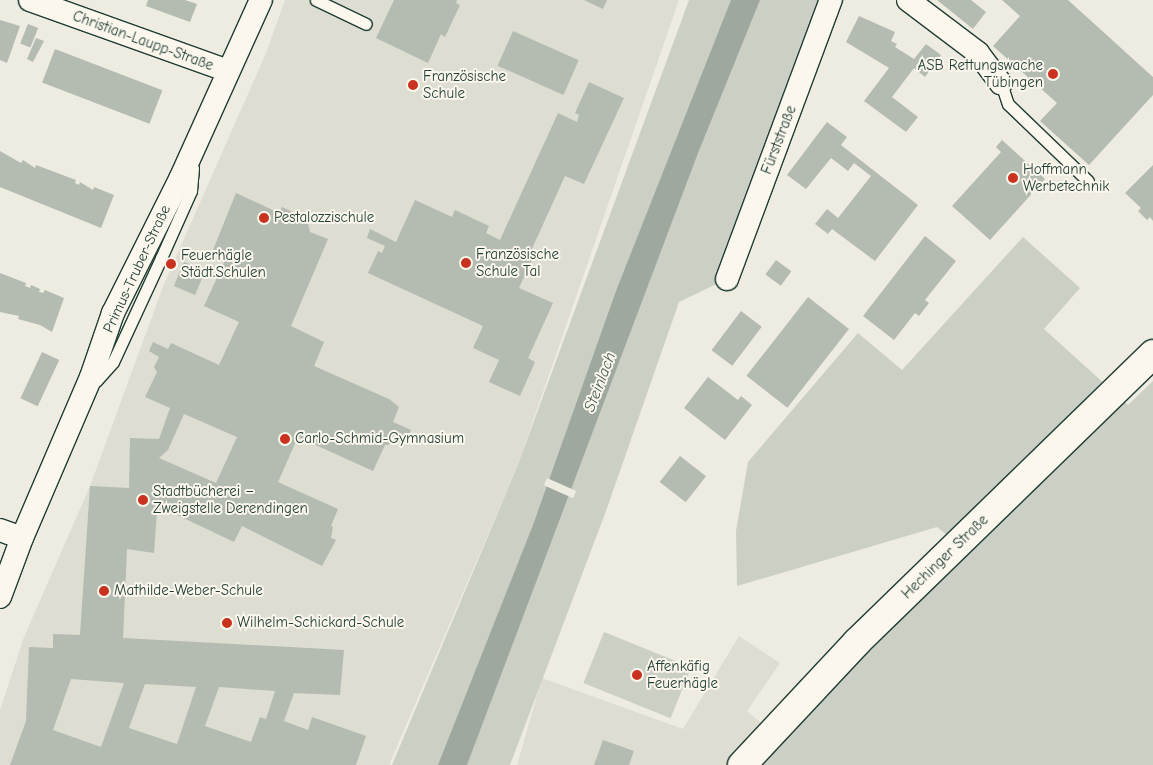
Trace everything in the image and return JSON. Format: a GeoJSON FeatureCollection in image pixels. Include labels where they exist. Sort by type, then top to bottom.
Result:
{"type":"FeatureCollection","features":[{"type":"Feature","properties":{"kind":"main road","name":"Hechinger Straße"},"geometry":{"type":"LineString","coordinates":[[742,765],[857,642],[1153,354]]}},
{"type":"Feature","properties":{"kind":"street","name":"Christian-Laupp-Straße"},"geometry":{"type":"LineString","coordinates":[[30,0],[228,71]]}},
{"type":"Feature","properties":{"kind":"street","name":"Primus-Truber-Straße"},"geometry":{"type":"LineString","coordinates":[[0,597],[22,538],[82,397],[118,302],[195,146],[261,0]]}},
{"type":"Feature","properties":{"kind":"street","name":"Fürststraße"},"geometry":{"type":"LineString","coordinates":[[727,279],[831,0]]}},
{"type":"Feature","properties":{"kind":"street"},"geometry":{"type":"LineString","coordinates":[[908,0],[978,52],[1001,83]]}},
{"type":"Feature","properties":{"kind":"street"},"geometry":{"type":"LineString","coordinates":[[0,530],[22,538]]}},
{"type":"Feature","properties":{"kind":"lane"},"geometry":{"type":"LineString","coordinates":[[316,0],[366,24]]}},
{"type":"Feature","properties":{"kind":"lane"},"geometry":{"type":"LineString","coordinates":[[1001,83],[1008,104],[1088,182]]}},
{"type":"Feature","properties":{"kind":"shaded area"},"geometry":{"type":"Polygon","coordinates":[[[285,0],[679,0],[517,467],[389,765],[0,765],[0,710],[24,637],[90,486],[164,284],[266,53],[285,0]]]}},
{"type":"Feature","properties":{"kind":"shaded area"},"geometry":{"type":"Polygon","coordinates":[[[689,0],[831,0],[727,279],[679,302],[606,511],[510,765],[392,765],[517,467],[689,0]]]}},
{"type":"Feature","properties":{"kind":"shaded area"},"geometry":{"type":"Polygon","coordinates":[[[1023,237],[1080,288],[1044,329],[1128,405],[1153,381],[1153,765],[742,765],[958,544],[937,527],[737,586],[736,531],[748,462],[858,333],[902,370],[1023,237]]]}},
{"type":"Feature","properties":{"kind":"shaded area","name":"Affenkäfig Feuerhägle"},"geometry":{"type":"Polygon","coordinates":[[[604,632],[691,667],[671,718],[583,683],[604,632]]]}},
{"type":"Feature","properties":{"kind":"shaded area"},"geometry":{"type":"Polygon","coordinates":[[[739,636],[780,663],[747,711],[772,732],[742,765],[517,765],[542,678],[683,729],[739,636]]]}},
{"type":"Feature","properties":{"kind":"water","name":"Steinlach"},"geometry":{"type":"Polygon","coordinates":[[[731,0],[760,0],[698,153],[467,765],[438,765],[533,525],[616,291],[731,0]]]}},
{"type":"Feature","properties":{"kind":"pier"},"geometry":{"type":"Polygon","coordinates":[[[547,478],[576,491],[573,498],[544,485],[547,478]]]}},
{"type":"Feature","properties":{"kind":"building"},"geometry":{"type":"Polygon","coordinates":[[[148,0],[185,0],[197,4],[190,22],[146,6],[148,0]]]}},
{"type":"Feature","properties":{"kind":"building"},"geometry":{"type":"Polygon","coordinates":[[[394,0],[457,0],[456,3],[460,5],[445,37],[441,34],[428,63],[376,38],[394,0]]]}},
{"type":"Feature","properties":{"kind":"building"},"geometry":{"type":"Polygon","coordinates":[[[584,0],[607,0],[603,9],[584,0]]]}},
{"type":"Feature","properties":{"kind":"building"},"geometry":{"type":"Polygon","coordinates":[[[937,0],[971,0],[986,12],[973,29],[937,0]]]}},
{"type":"Feature","properties":{"kind":"building"},"geometry":{"type":"Polygon","coordinates":[[[1002,0],[1068,0],[1153,77],[1153,95],[1089,165],[1040,121],[1057,103],[993,46],[1020,16],[1002,0]]]}},
{"type":"Feature","properties":{"kind":"building"},"geometry":{"type":"Polygon","coordinates":[[[859,16],[895,32],[891,41],[897,44],[895,47],[914,59],[926,44],[941,55],[925,77],[914,68],[892,97],[918,117],[906,132],[864,101],[889,68],[846,42],[859,16]]]}},
{"type":"Feature","properties":{"kind":"building"},"geometry":{"type":"Polygon","coordinates":[[[0,20],[20,26],[7,63],[0,60],[0,20]]]}},
{"type":"Feature","properties":{"kind":"building"},"geometry":{"type":"Polygon","coordinates":[[[28,24],[38,28],[30,48],[20,43],[28,24]]]}},
{"type":"Feature","properties":{"kind":"building"},"geometry":{"type":"Polygon","coordinates":[[[513,31],[579,60],[563,95],[498,66],[513,31]]]}},
{"type":"Feature","properties":{"kind":"building"},"geometry":{"type":"Polygon","coordinates":[[[36,38],[44,41],[33,62],[27,59],[36,38]]]}},
{"type":"Feature","properties":{"kind":"building"},"geometry":{"type":"Polygon","coordinates":[[[55,49],[162,90],[149,124],[42,83],[55,49]]]}},
{"type":"Feature","properties":{"kind":"building"},"geometry":{"type":"Polygon","coordinates":[[[589,82],[624,98],[584,184],[565,176],[530,253],[534,255],[519,288],[553,303],[528,358],[535,362],[520,396],[489,382],[499,360],[473,348],[483,326],[368,273],[378,251],[382,253],[385,246],[367,238],[370,229],[396,242],[415,200],[452,217],[455,210],[489,226],[486,233],[500,240],[558,113],[577,122],[579,115],[575,113],[589,82]]]}},
{"type":"Feature","properties":{"kind":"building"},"geometry":{"type":"Polygon","coordinates":[[[827,122],[847,137],[841,145],[918,205],[875,261],[832,229],[828,234],[815,224],[827,209],[838,218],[871,176],[854,163],[848,171],[831,158],[806,189],[787,175],[827,122]]]}},
{"type":"Feature","properties":{"kind":"building"},"geometry":{"type":"Polygon","coordinates":[[[1002,140],[1045,179],[990,240],[952,206],[1001,152],[996,147],[1002,140]]]}},
{"type":"Feature","properties":{"kind":"building"},"geometry":{"type":"Polygon","coordinates":[[[0,151],[21,163],[23,160],[35,168],[36,165],[76,180],[75,183],[79,185],[80,182],[93,190],[94,187],[114,195],[101,228],[0,187],[0,151]]]}},
{"type":"Feature","properties":{"kind":"building"},"geometry":{"type":"Polygon","coordinates":[[[1153,165],[1153,221],[1150,217],[1147,220],[1138,211],[1141,208],[1125,193],[1153,165]]]}},
{"type":"Feature","properties":{"kind":"building"},"geometry":{"type":"Polygon","coordinates":[[[236,193],[279,213],[282,207],[307,219],[310,232],[328,239],[291,326],[324,342],[314,366],[389,399],[399,407],[393,422],[411,430],[406,441],[394,435],[389,445],[385,445],[373,471],[298,437],[278,482],[338,509],[331,526],[333,527],[331,538],[336,540],[322,566],[242,526],[234,542],[173,513],[157,512],[154,553],[127,549],[123,638],[344,650],[340,695],[294,693],[284,721],[308,730],[312,717],[366,736],[356,765],[10,765],[26,721],[29,647],[53,648],[53,634],[80,635],[90,486],[129,488],[130,438],[159,439],[170,408],[145,397],[157,372],[154,367],[159,357],[149,351],[153,342],[168,349],[171,343],[219,365],[239,322],[204,306],[227,256],[213,250],[236,193]],[[184,414],[168,450],[159,458],[216,483],[237,437],[184,414]],[[71,679],[53,730],[101,747],[124,683],[71,679]],[[145,684],[129,728],[177,744],[196,687],[145,684]],[[219,687],[205,726],[251,742],[260,717],[266,719],[275,691],[219,687]]]}},
{"type":"Feature","properties":{"kind":"building"},"geometry":{"type":"Polygon","coordinates":[[[925,236],[956,261],[925,300],[929,303],[919,316],[915,313],[894,340],[863,316],[925,236]]]}},
{"type":"Feature","properties":{"kind":"building"},"geometry":{"type":"Polygon","coordinates":[[[776,260],[791,271],[781,286],[765,275],[776,260]]]}},
{"type":"Feature","properties":{"kind":"building"},"geometry":{"type":"Polygon","coordinates":[[[184,262],[205,271],[195,295],[174,286],[184,262]]]}},
{"type":"Feature","properties":{"kind":"building"},"geometry":{"type":"Polygon","coordinates":[[[0,273],[26,283],[25,286],[30,288],[31,285],[40,289],[39,292],[43,293],[45,290],[64,298],[52,332],[40,325],[18,319],[19,316],[0,312],[0,273]]]}},
{"type":"Feature","properties":{"kind":"building"},"geometry":{"type":"Polygon","coordinates":[[[808,297],[849,329],[787,408],[746,376],[808,297]]]}},
{"type":"Feature","properties":{"kind":"building"},"geometry":{"type":"Polygon","coordinates":[[[741,311],[762,327],[732,366],[712,350],[741,311]]]}},
{"type":"Feature","properties":{"kind":"building"},"geometry":{"type":"Polygon","coordinates":[[[42,352],[59,360],[38,406],[20,398],[42,352]]]}},
{"type":"Feature","properties":{"kind":"building"},"geometry":{"type":"Polygon","coordinates":[[[708,377],[738,400],[741,396],[752,405],[725,440],[684,408],[708,377]]]}},
{"type":"Feature","properties":{"kind":"building"},"geometry":{"type":"Polygon","coordinates":[[[680,456],[706,476],[686,502],[660,482],[680,456]]]}},
{"type":"Feature","properties":{"kind":"building"},"geometry":{"type":"Polygon","coordinates":[[[603,740],[634,751],[629,765],[594,765],[603,740]]]}},
{"type":"Feature","properties":{"kind":"place","name":"ASB Rettungswache Tübingen"},"geometry":{"type":"Point","coordinates":[1053,74]}},
{"type":"Feature","properties":{"kind":"place","name":"Französische Schule"},"geometry":{"type":"Point","coordinates":[413,85]}},
{"type":"Feature","properties":{"kind":"place","name":"Hoffmann Werbetechnik"},"geometry":{"type":"Point","coordinates":[1013,178]}},
{"type":"Feature","properties":{"kind":"place","name":"Pestalozzischule"},"geometry":{"type":"Point","coordinates":[264,218]}},
{"type":"Feature","properties":{"kind":"place","name":"Französische Schule Tal"},"geometry":{"type":"Point","coordinates":[466,263]}},
{"type":"Feature","properties":{"kind":"place","name":"Feuerhägle Städt.Schulen"},"geometry":{"type":"Point","coordinates":[171,264]}},
{"type":"Feature","properties":{"kind":"place","name":"Carlo-Schmid-Gymnasium"},"geometry":{"type":"Point","coordinates":[285,439]}},
{"type":"Feature","properties":{"kind":"place","name":"Stadtbücherei – Zweigstelle Derendingen"},"geometry":{"type":"Point","coordinates":[143,500]}},
{"type":"Feature","properties":{"kind":"place","name":"Mathilde-Weber-Schule"},"geometry":{"type":"Point","coordinates":[104,591]}},
{"type":"Feature","properties":{"kind":"place","name":"Wilhelm-Schickard-Schule"},"geometry":{"type":"Point","coordinates":[227,623]}},
{"type":"Feature","properties":{"kind":"place","name":"Affenkäfig Feuerhägle"},"geometry":{"type":"Point","coordinates":[637,675]}}]}
